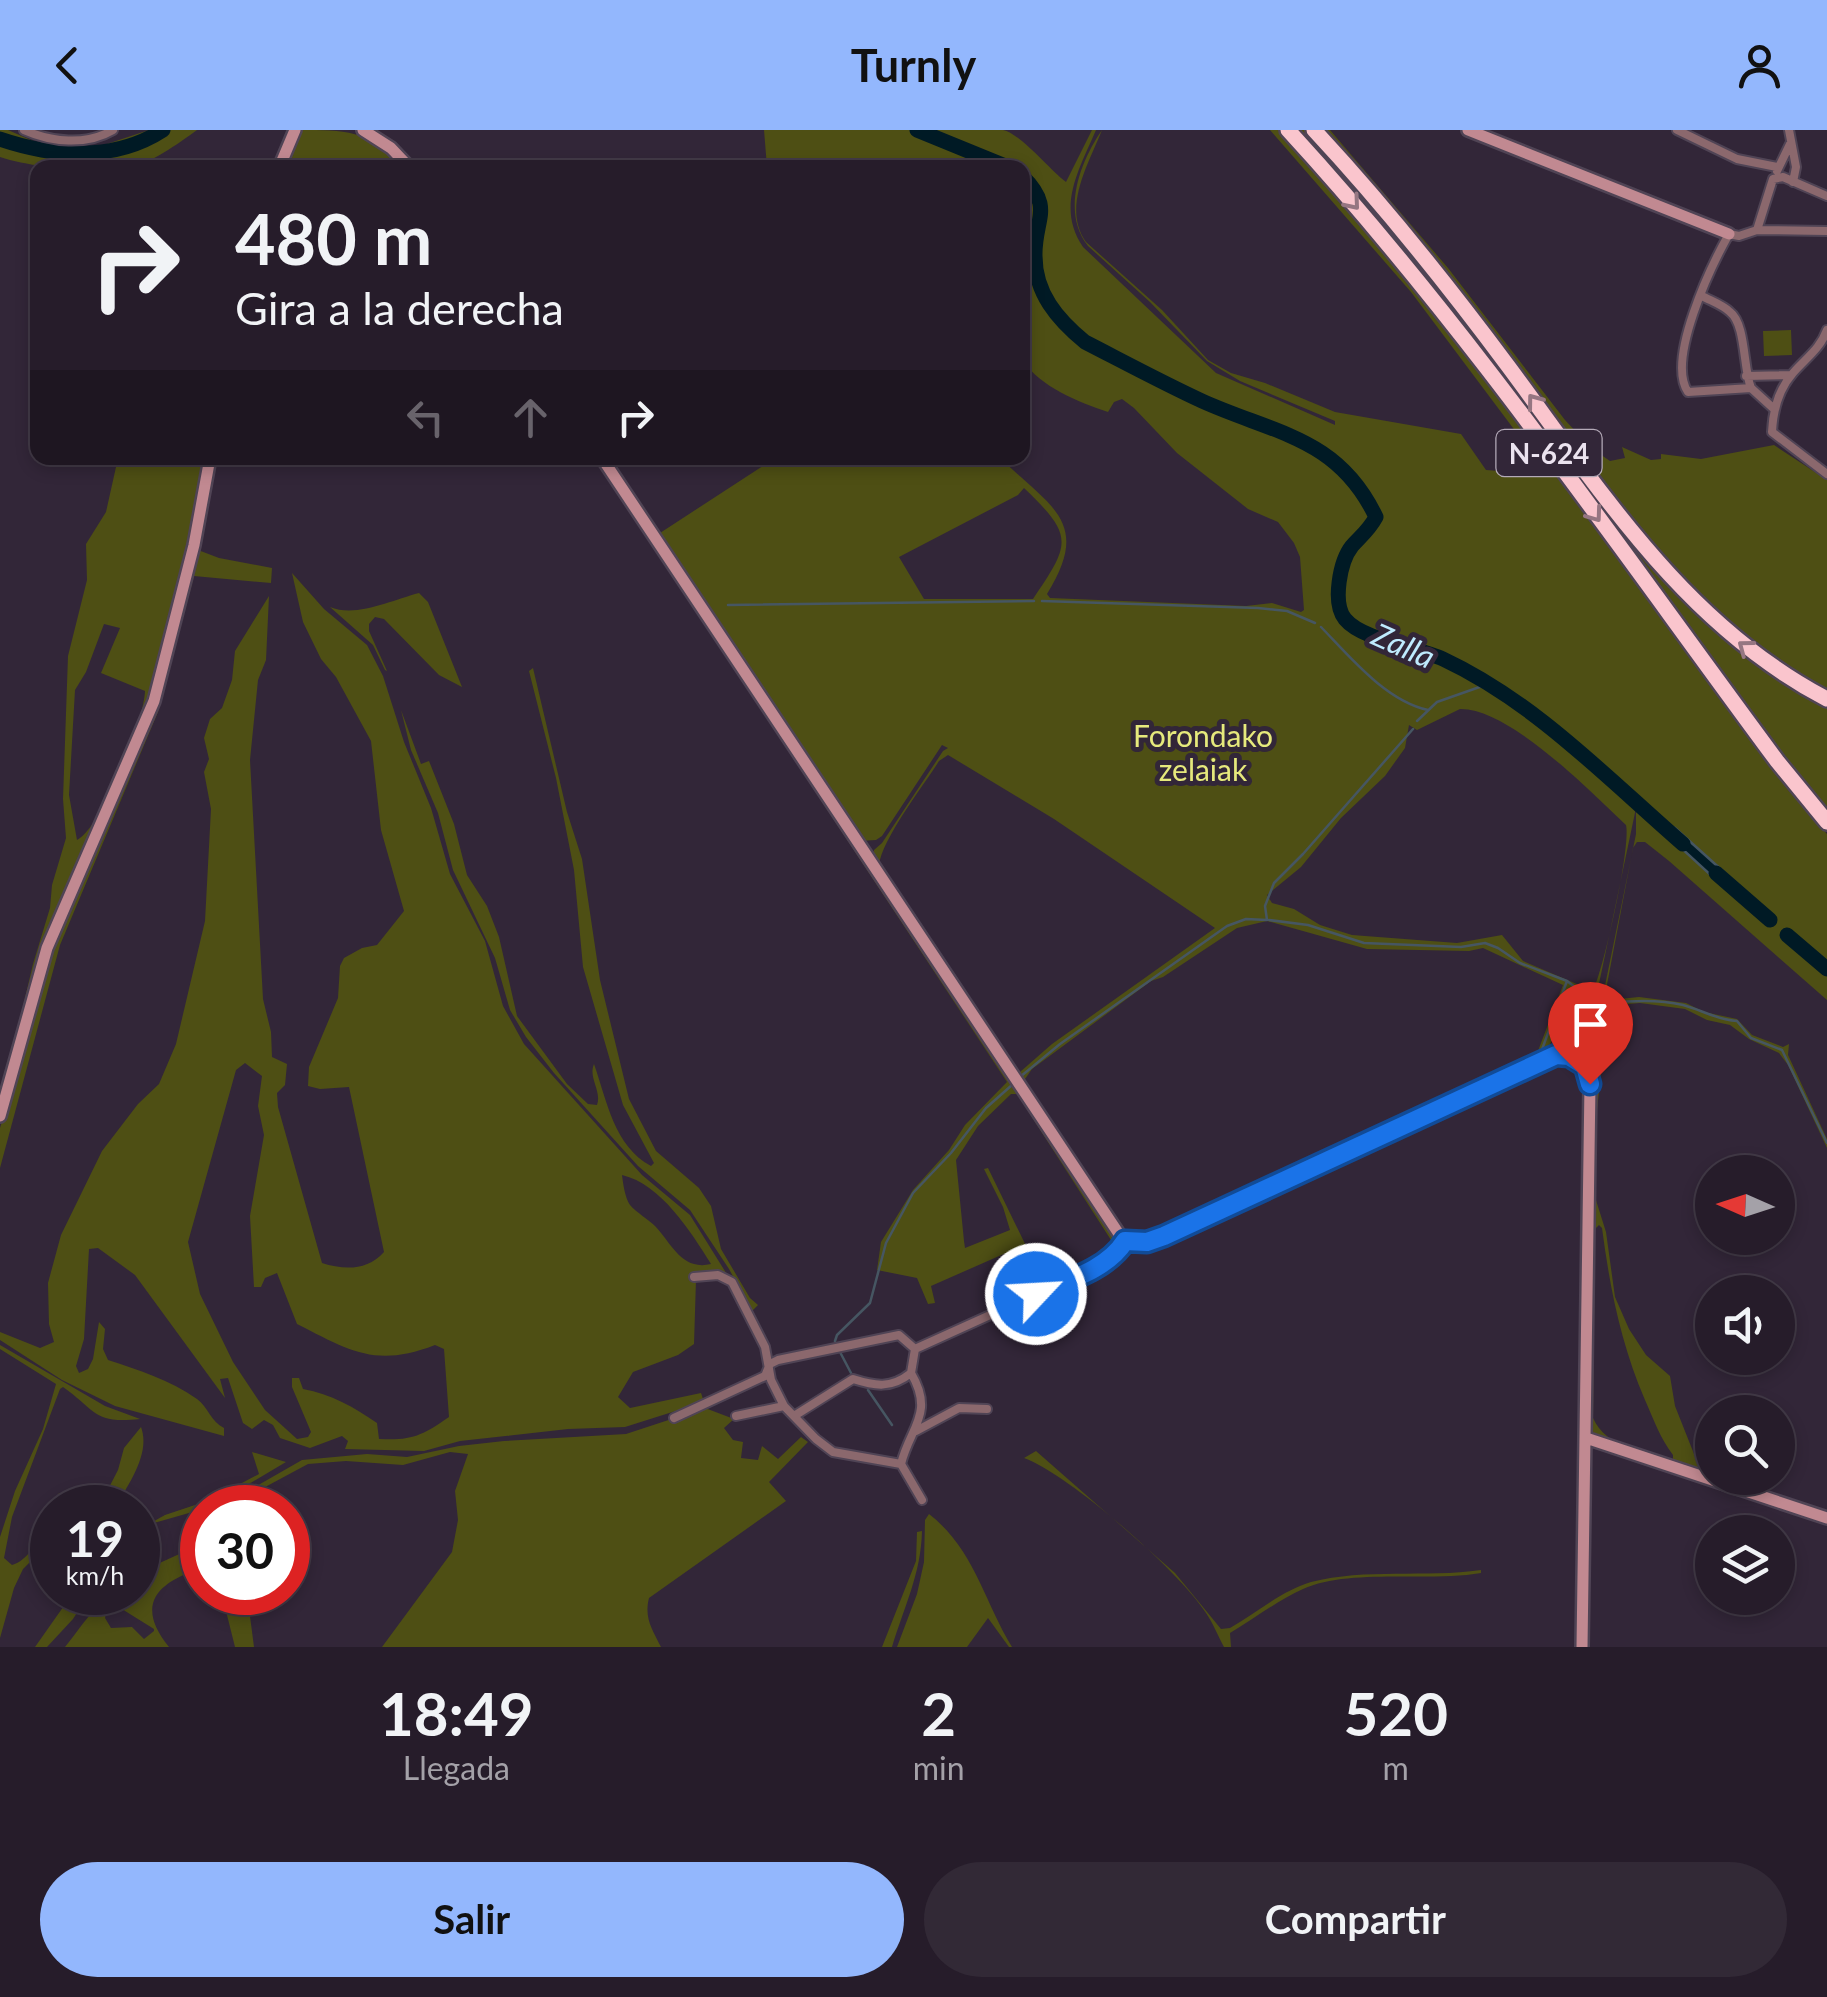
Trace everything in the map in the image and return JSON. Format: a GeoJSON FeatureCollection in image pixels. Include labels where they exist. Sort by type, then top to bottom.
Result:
{"type":"FeatureCollection","features":[{"type":"Feature","properties":{"kind":"highway","name":"N-624"},"geometry":{"type":"LineString","coordinates":[[1288,130],[1385,240],[1461,335],[1786,774],[1827,822]]}},
{"type":"Feature","properties":{"kind":"highway","name":"N-624"},"geometry":{"type":"LineString","coordinates":[[1314,130],[1422,254],[1621,519],[1678,588],[1735,640],[1827,699]]}},
{"type":"Feature","properties":{"kind":"street"},"geometry":{"type":"LineString","coordinates":[[24,130],[44,139],[73,141],[112,130]]}},
{"type":"Feature","properties":{"kind":"street"},"geometry":{"type":"LineString","coordinates":[[283,160],[295,130]]}},
{"type":"Feature","properties":{"kind":"street"},"geometry":{"type":"LineString","coordinates":[[363,130],[392,148],[403,160]]}},
{"type":"Feature","properties":{"kind":"street"},"geometry":{"type":"LineString","coordinates":[[1468,130],[1729,234],[1739,236],[1757,230],[1827,231]]}},
{"type":"Feature","properties":{"kind":"street"},"geometry":{"type":"LineString","coordinates":[[1677,130],[1827,196]]}},
{"type":"Feature","properties":{"kind":"street"},"geometry":{"type":"LineString","coordinates":[[1789,130],[1796,167],[1792,182]]}},
{"type":"Feature","properties":{"kind":"street"},"geometry":{"type":"LineString","coordinates":[[1757,230],[1771,182],[1790,144]]}},
{"type":"Feature","properties":{"kind":"street"},"geometry":{"type":"LineString","coordinates":[[1729,234],[1683,346],[1682,384],[1688,392],[1751,388]]}},
{"type":"Feature","properties":{"kind":"street"},"geometry":{"type":"LineString","coordinates":[[1702,296],[1732,313],[1740,326],[1751,388],[1773,408]]}},
{"type":"Feature","properties":{"kind":"street"},"geometry":{"type":"LineString","coordinates":[[1827,330],[1819,347],[1791,375],[1773,408],[1772,432],[1827,474]]}},
{"type":"Feature","properties":{"kind":"street"},"geometry":{"type":"LineString","coordinates":[[1819,347],[1827,355]]}},
{"type":"Feature","properties":{"kind":"street"},"geometry":{"type":"LineString","coordinates":[[1746,376],[1791,375]]}},
{"type":"Feature","properties":{"kind":"street"},"geometry":{"type":"LineString","coordinates":[[0,1116],[47,948],[154,702],[194,546],[209,465]]}},
{"type":"Feature","properties":{"kind":"street"},"geometry":{"type":"LineString","coordinates":[[607,465],[1118,1236],[1125,1241],[1147,1242],[1164,1236],[1556,1055],[1577,1059],[1585,1066],[1590,1084],[1582,1647]]}},
{"type":"Feature","properties":{"kind":"street"},"geometry":{"type":"LineString","coordinates":[[915,1349],[1103,1264],[1125,1241]]}},
{"type":"Feature","properties":{"kind":"street"},"geometry":{"type":"LineString","coordinates":[[694,1277],[718,1276],[732,1282],[766,1347],[771,1380],[784,1406],[833,1452],[901,1464]]}},
{"type":"Feature","properties":{"kind":"street"},"geometry":{"type":"LineString","coordinates":[[770,1364],[884,1336],[899,1335],[915,1349]]}},
{"type":"Feature","properties":{"kind":"street"},"geometry":{"type":"LineString","coordinates":[[915,1349],[911,1373],[918,1386],[922,1418],[905,1448],[901,1464],[922,1500]]}},
{"type":"Feature","properties":{"kind":"street"},"geometry":{"type":"LineString","coordinates":[[674,1418],[765,1376],[770,1364]]}},
{"type":"Feature","properties":{"kind":"street"},"geometry":{"type":"LineString","coordinates":[[794,1416],[852,1379],[879,1387],[901,1381],[911,1373]]}},
{"type":"Feature","properties":{"kind":"street"},"geometry":{"type":"LineString","coordinates":[[736,1416],[784,1406]]}},
{"type":"Feature","properties":{"kind":"street"},"geometry":{"type":"LineString","coordinates":[[916,1431],[958,1408],[986,1409]]}},
{"type":"Feature","properties":{"kind":"street"},"geometry":{"type":"LineString","coordinates":[[1586,1438],[1827,1518]]}},
{"type":"Feature","properties":{"kind":"green space"},"geometry":{"type":"Polygon","coordinates":[[[0,130],[51,149],[98,147],[149,130],[197,130],[149,160],[30,160],[30,164],[0,157],[0,130]]]}},
{"type":"Feature","properties":{"kind":"green space"},"geometry":{"type":"Polygon","coordinates":[[[300,130],[355,134],[377,144],[396,160],[287,160],[300,130]]]}},
{"type":"Feature","properties":{"kind":"green space","name":"Forondako zelaiak"},"geometry":{"type":"Polygon","coordinates":[[[764,130],[1003,130],[1026,145],[1066,182],[1092,130],[1096,130],[1077,174],[1071,203],[1075,232],[1083,247],[1216,373],[1335,425],[1335,421],[1240,381],[1207,361],[1088,246],[1080,233],[1076,218],[1075,203],[1081,172],[1102,130],[1080,186],[1076,215],[1079,229],[1086,242],[1162,310],[1208,360],[1231,373],[1335,412],[1461,434],[1486,470],[1499,471],[1521,449],[1519,436],[1411,292],[1270,130],[1278,130],[1360,221],[1493,390],[1789,791],[1827,834],[1827,1000],[1645,842],[1637,842],[1633,848],[1636,808],[1621,880],[1626,825],[1525,736],[1480,712],[1460,709],[1417,730],[1409,725],[1405,748],[1385,776],[1341,818],[1301,867],[1267,895],[1272,903],[1352,935],[1457,943],[1502,935],[1523,961],[1593,991],[1609,938],[1588,1036],[1148,1239],[1133,1240],[1117,1229],[873,861],[874,850],[948,748],[942,745],[882,836],[859,841],[610,465],[615,465],[660,533],[764,465],[1007,465],[1049,504],[1060,517],[1065,532],[1066,549],[1047,594],[1050,598],[1246,606],[1272,603],[1304,610],[1300,557],[1278,522],[1248,509],[1177,453],[1122,399],[1114,402],[1108,412],[1050,386],[1031,370],[1030,160],[766,160],[764,130]],[[1024,488],[1018,495],[899,557],[924,599],[1033,599],[1055,565],[1062,540],[1052,518],[1024,488]],[[948,755],[939,761],[895,827],[879,865],[1011,1066],[1020,1072],[1052,1044],[1215,928],[1054,819],[948,755]],[[1675,828],[1668,837],[1727,890],[1737,885],[1675,828]],[[1267,921],[1237,928],[1151,981],[1032,1069],[1025,1079],[1025,1088],[1120,1228],[1130,1236],[1152,1235],[1528,1059],[1538,1051],[1563,985],[1483,948],[1367,949],[1267,921]],[[1574,992],[1567,993],[1551,1051],[1573,1040],[1587,1025],[1590,1008],[1574,992]]]}},
{"type":"Feature","properties":{"kind":"green space"},"geometry":{"type":"Polygon","coordinates":[[[1297,130],[1306,130],[1420,262],[1640,553],[1706,623],[1827,704],[1827,813],[1297,130]]]}},
{"type":"Feature","properties":{"kind":"green space"},"geometry":{"type":"Polygon","coordinates":[[[1325,130],[1330,130],[1448,268],[1591,448],[1610,461],[1625,458],[1622,447],[1651,460],[1661,459],[1661,454],[1701,459],[1774,445],[1827,480],[1827,692],[1777,660],[1699,598],[1623,508],[1449,276],[1325,130]]]}},
{"type":"Feature","properties":{"kind":"green space"},"geometry":{"type":"Polygon","coordinates":[[[1791,330],[1792,355],[1764,356],[1763,331],[1791,330]]]}},
{"type":"Feature","properties":{"kind":"green space"},"geometry":{"type":"Polygon","coordinates":[[[116,465],[205,465],[143,725],[58,910],[0,1104],[66,838],[63,799],[68,656],[87,580],[86,544],[106,512],[116,465]],[[104,624],[75,690],[69,795],[77,840],[110,795],[143,705],[145,691],[101,673],[120,628],[104,624]]]}},
{"type":"Feature","properties":{"kind":"green space"},"geometry":{"type":"Polygon","coordinates":[[[600,465],[1110,1231],[1114,1245],[1106,1259],[1078,1272],[1101,1257],[1111,1240],[1017,1094],[1011,1094],[978,1126],[956,1160],[965,1248],[1010,1230],[984,1169],[988,1168],[1029,1252],[1040,1286],[1070,1276],[1032,1292],[1015,1249],[931,1286],[935,1303],[928,1304],[917,1278],[877,1270],[881,1242],[913,1190],[949,1150],[965,1125],[1007,1082],[600,465]]]}},
{"type":"Feature","properties":{"kind":"green space"},"geometry":{"type":"Polygon","coordinates":[[[198,550],[272,568],[271,583],[194,576],[158,712],[60,945],[0,1168],[0,1128],[50,951],[157,705],[198,550]]]}},
{"type":"Feature","properties":{"kind":"green space"},"geometry":{"type":"Polygon","coordinates":[[[292,573],[324,609],[367,645],[383,676],[431,808],[450,874],[485,941],[503,1006],[524,1044],[642,1175],[690,1215],[728,1276],[696,1280],[694,1344],[678,1355],[633,1372],[618,1397],[630,1408],[701,1393],[704,1402],[625,1427],[460,1441],[424,1451],[345,1449],[348,1441],[342,1436],[310,1448],[280,1438],[273,1425],[264,1420],[252,1429],[243,1423],[228,1378],[220,1379],[225,1398],[135,1275],[98,1248],[89,1249],[84,1339],[76,1366],[79,1373],[88,1369],[93,1359],[99,1322],[105,1329],[103,1349],[108,1360],[187,1392],[224,1428],[224,1436],[115,1406],[62,1380],[0,1340],[0,1332],[40,1348],[54,1342],[49,1324],[48,1283],[61,1235],[102,1151],[138,1104],[159,1084],[176,1044],[205,921],[211,809],[204,772],[209,759],[204,738],[210,719],[222,708],[232,680],[235,651],[269,596],[266,660],[258,680],[250,760],[263,999],[272,1057],[287,1064],[285,1085],[277,1093],[278,1107],[322,1263],[355,1267],[370,1263],[384,1252],[349,1087],[308,1086],[309,1067],[338,998],[344,958],[377,945],[404,911],[381,830],[371,741],[303,622],[292,573]],[[245,1063],[236,1070],[188,1242],[200,1294],[233,1362],[265,1410],[297,1439],[308,1437],[311,1432],[292,1378],[299,1378],[303,1389],[342,1402],[377,1423],[379,1439],[409,1438],[424,1432],[449,1417],[444,1349],[435,1345],[379,1356],[348,1349],[297,1324],[277,1273],[265,1278],[261,1287],[254,1287],[250,1216],[264,1135],[258,1106],[262,1076],[245,1063]],[[622,1175],[630,1205],[685,1260],[711,1264],[662,1199],[650,1188],[622,1175]]]}},
{"type":"Feature","properties":{"kind":"green space"},"geometry":{"type":"Polygon","coordinates":[[[419,593],[428,602],[462,687],[439,675],[384,619],[375,617],[369,631],[385,670],[373,645],[330,607],[362,609],[419,593]]]}},
{"type":"Feature","properties":{"kind":"green space"},"geometry":{"type":"Polygon","coordinates":[[[533,668],[582,859],[600,980],[629,1099],[656,1151],[699,1188],[711,1206],[721,1249],[758,1305],[752,1311],[690,1210],[638,1166],[526,1037],[510,1010],[495,958],[453,870],[438,813],[411,750],[401,710],[421,764],[429,761],[454,824],[467,875],[487,906],[499,937],[517,1016],[567,1084],[588,1104],[597,1105],[594,1064],[620,1135],[651,1166],[654,1163],[623,1105],[583,967],[574,870],[529,671],[533,668]]]}},
{"type":"Feature","properties":{"kind":"green space"},"geometry":{"type":"Polygon","coordinates":[[[1631,858],[1605,995],[1609,1000],[1639,997],[1686,1003],[1704,1012],[1737,1019],[1752,1035],[1783,1047],[1789,1044],[1788,1055],[1827,1139],[1827,1148],[1779,1053],[1730,1025],[1685,1009],[1640,1003],[1616,1005],[1608,1013],[1596,1119],[1595,1197],[1606,1232],[1615,1297],[1646,1355],[1670,1376],[1675,1406],[1695,1456],[1695,1471],[1599,1439],[1589,1428],[1595,1097],[1591,1054],[1631,858]],[[1599,1225],[1595,1229],[1593,1418],[1616,1443],[1673,1461],[1629,1358],[1602,1228],[1599,1225]]]}},
{"type":"Feature","properties":{"kind":"green space"},"geometry":{"type":"Polygon","coordinates":[[[0,1345],[105,1406],[140,1419],[104,1417],[63,1387],[60,1389],[12,1517],[4,1558],[12,1565],[30,1551],[30,1562],[14,1588],[0,1638],[0,1537],[15,1491],[43,1429],[56,1384],[0,1349],[0,1345]]]}},
{"type":"Feature","properties":{"kind":"green space"},"geometry":{"type":"Polygon","coordinates":[[[705,1408],[734,1419],[724,1428],[733,1440],[743,1442],[741,1458],[758,1460],[762,1446],[778,1459],[801,1437],[808,1442],[769,1482],[786,1501],[649,1598],[648,1618],[661,1647],[382,1647],[452,1552],[458,1520],[455,1491],[468,1454],[450,1452],[403,1465],[346,1461],[308,1464],[269,1485],[258,1485],[302,1460],[367,1454],[407,1457],[504,1441],[626,1434],[705,1408]]]}},
{"type":"Feature","properties":{"kind":"green space"},"geometry":{"type":"Polygon","coordinates":[[[141,1427],[143,1448],[132,1479],[129,1485],[110,1485],[118,1470],[124,1448],[141,1427]]]}},
{"type":"Feature","properties":{"kind":"green space"},"geometry":{"type":"Polygon","coordinates":[[[1036,1451],[1112,1518],[1068,1483],[1024,1458],[1036,1451]]]}},
{"type":"Feature","properties":{"kind":"green space"},"geometry":{"type":"Polygon","coordinates":[[[252,1452],[286,1462],[247,1485],[238,1485],[259,1474],[252,1452]]]}},
{"type":"Feature","properties":{"kind":"green space"},"geometry":{"type":"Polygon","coordinates":[[[1765,1495],[1779,1495],[1827,1510],[1827,1514],[1765,1495]]]}},
{"type":"Feature","properties":{"kind":"green space"},"geometry":{"type":"Polygon","coordinates":[[[180,1510],[180,1516],[160,1521],[165,1515],[180,1510]]]}},
{"type":"Feature","properties":{"kind":"green space"},"geometry":{"type":"Polygon","coordinates":[[[929,1514],[968,1559],[1012,1647],[988,1618],[967,1647],[897,1647],[917,1594],[924,1562],[925,1520],[929,1514]]]}},
{"type":"Feature","properties":{"kind":"green space"},"geometry":{"type":"Polygon","coordinates":[[[922,1531],[915,1576],[892,1647],[882,1647],[916,1561],[917,1532],[922,1531]]]}},
{"type":"Feature","properties":{"kind":"green space"},"geometry":{"type":"Polygon","coordinates":[[[1147,1548],[1175,1573],[1221,1629],[1230,1628],[1280,1596],[1311,1582],[1374,1574],[1481,1573],[1365,1577],[1321,1583],[1284,1599],[1230,1633],[1231,1647],[1224,1647],[1192,1595],[1147,1548]]]}},
{"type":"Feature","properties":{"kind":"green space"},"geometry":{"type":"Polygon","coordinates":[[[180,1554],[180,1577],[160,1592],[160,1563],[180,1554]]]}},
{"type":"Feature","properties":{"kind":"green space"},"geometry":{"type":"Polygon","coordinates":[[[58,1615],[76,1615],[47,1647],[35,1647],[58,1615]]]}},
{"type":"Feature","properties":{"kind":"green space"},"geometry":{"type":"Polygon","coordinates":[[[106,1615],[111,1628],[132,1627],[144,1639],[154,1629],[132,1615],[153,1615],[169,1647],[65,1647],[88,1618],[106,1615]]]}},
{"type":"Feature","properties":{"kind":"green space"},"geometry":{"type":"Polygon","coordinates":[[[227,1615],[250,1615],[254,1647],[235,1647],[227,1615]]]}},
{"type":"Feature","properties":{"kind":"water"},"geometry":{"type":"Polygon","coordinates":[[[1675,828],[1738,884],[1728,891],[1668,836],[1675,828]]]}},
{"type":"Feature","properties":{"kind":"waterway","name":"Zalla"},"geometry":{"type":"LineString","coordinates":[[0,139],[41,150],[104,152],[163,130]]}},
{"type":"Feature","properties":{"kind":"waterway","name":"Zalla"},"geometry":{"type":"LineString","coordinates":[[917,130],[990,160]]}},
{"type":"Feature","properties":{"kind":"waterway","name":"Zalla"},"geometry":{"type":"LineString","coordinates":[[1030,185],[1040,206],[1035,256],[1039,282],[1057,314],[1075,333],[1085,342],[1187,394],[1302,441],[1343,470],[1361,490],[1376,517],[1344,561],[1338,593],[1345,619],[1377,638],[1443,659],[1509,697],[1569,743],[1683,844]]}},
{"type":"Feature","properties":{"kind":"waterway"},"geometry":{"type":"LineString","coordinates":[[728,605],[1034,601]]}},
{"type":"Feature","properties":{"kind":"waterway"},"geometry":{"type":"LineString","coordinates":[[1042,601],[1258,608],[1287,611],[1315,623]]}},
{"type":"Feature","properties":{"kind":"waterway"},"geometry":{"type":"LineString","coordinates":[[1321,627],[1383,688],[1428,710]]}},
{"type":"Feature","properties":{"kind":"waterway"},"geometry":{"type":"LineString","coordinates":[[1417,721],[1437,702],[1491,683]]}},
{"type":"Feature","properties":{"kind":"waterway"},"geometry":{"type":"LineString","coordinates":[[1020,1077],[1060,1044],[1227,926],[1246,919],[1267,920],[1265,906],[1274,883],[1413,729]]}},
{"type":"Feature","properties":{"kind":"waterway","name":"Zalla"},"geometry":{"type":"LineString","coordinates":[[1716,873],[1770,920]]}},
{"type":"Feature","properties":{"kind":"waterway"},"geometry":{"type":"LineString","coordinates":[[1269,920],[1308,925],[1364,943],[1461,947],[1485,943],[1520,963],[1567,981],[1593,1001]]}},
{"type":"Feature","properties":{"kind":"waterway","name":"Zalla"},"geometry":{"type":"LineString","coordinates":[[1787,935],[1827,969]]}},
{"type":"Feature","properties":{"kind":"waterway"},"geometry":{"type":"LineString","coordinates":[[1540,1055],[1567,981]]}},
{"type":"Feature","properties":{"kind":"waterway"},"geometry":{"type":"LineString","coordinates":[[1603,1003],[1673,1003],[1737,1021],[1751,1038],[1782,1050],[1827,1143]]}},
{"type":"Feature","properties":{"kind":"waterway"},"geometry":{"type":"LineString","coordinates":[[835,1341],[870,1303],[886,1243],[913,1193],[986,1108],[1012,1085]]}},
{"type":"Feature","properties":{"kind":"waterway"},"geometry":{"type":"LineString","coordinates":[[840,1352],[851,1373]]}},
{"type":"Feature","properties":{"kind":"waterway"},"geometry":{"type":"LineString","coordinates":[[868,1390],[892,1425]]}},
{"type":"Feature","properties":{"kind":"route"},"geometry":{"type":"LineString","coordinates":[[1036,1294],[1103,1264],[1125,1241],[1132,1244],[1164,1236],[1556,1055],[1577,1059],[1585,1066],[1590,1084]]}}]}
